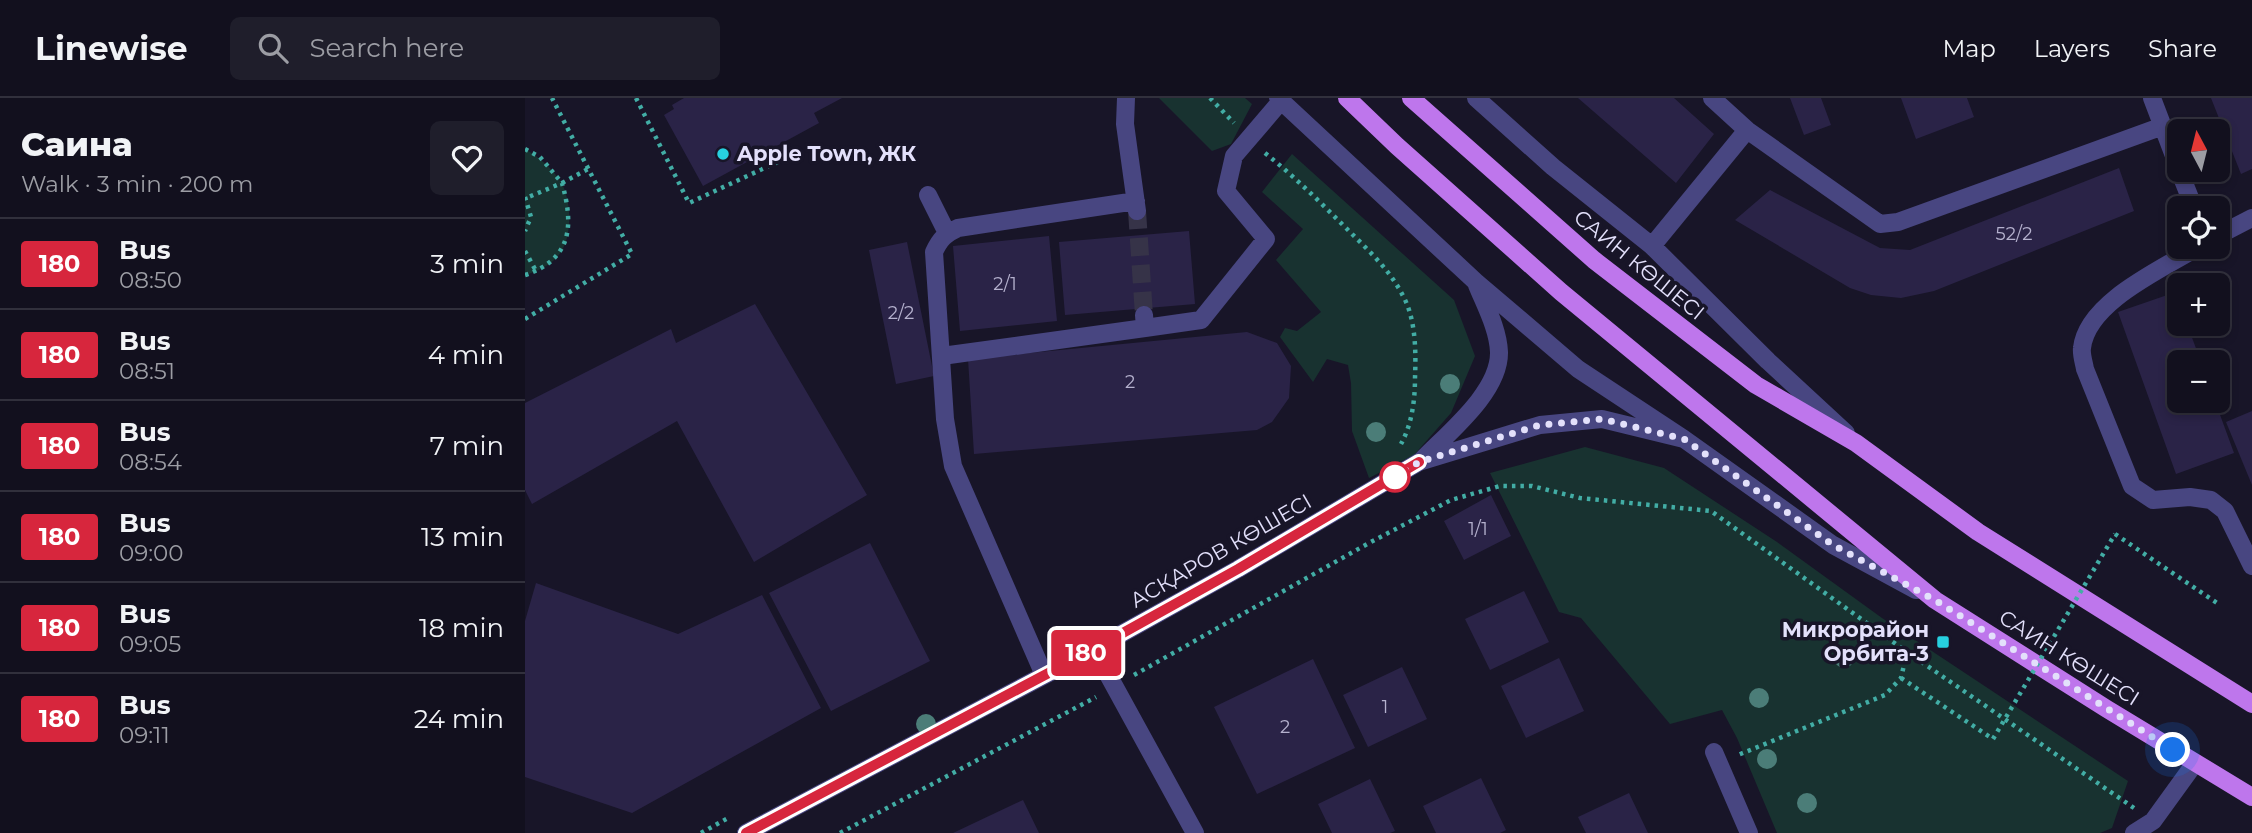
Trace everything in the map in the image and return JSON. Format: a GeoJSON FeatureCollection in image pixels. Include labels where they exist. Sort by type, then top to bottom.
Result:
{"type":"FeatureCollection","features":[{"type":"Feature","properties":{"kind":"main road","name":"САИН КӨШЕСІ"},"geometry":{"type":"LineString","coordinates":[[1347,98],[1561,292],[1935,600],[2252,797]]}},
{"type":"Feature","properties":{"kind":"main road","name":"САИН КӨШЕСІ"},"geometry":{"type":"LineString","coordinates":[[1411,98],[1651,307],[1756,386],[1856,443],[1978,532],[2252,704]]}},
{"type":"Feature","properties":{"kind":"street"},"geometry":{"type":"LineString","coordinates":[[1044,675],[953,466],[945,419],[934,252],[947,233],[958,228],[1137,206],[1125,124],[1126,98]]}},
{"type":"Feature","properties":{"kind":"street"},"geometry":{"type":"LineString","coordinates":[[1476,98],[1553,167],[1652,246],[1768,361],[1856,443]]}},
{"type":"Feature","properties":{"kind":"street"},"geometry":{"type":"LineString","coordinates":[[1712,98],[1747,130],[1880,224],[1898,222],[2163,126]]}},
{"type":"Feature","properties":{"kind":"street"},"geometry":{"type":"LineString","coordinates":[[2152,98],[2167,137]]}},
{"type":"Feature","properties":{"kind":"street"},"geometry":{"type":"LineString","coordinates":[[942,356],[1145,322],[1201,320],[1266,239],[1226,191],[1234,156],[1280,99],[1476,282],[1578,369],[1684,439],[1833,545],[1935,600]]}},
{"type":"Feature","properties":{"kind":"street"},"geometry":{"type":"LineString","coordinates":[[1652,246],[1747,130]]}},
{"type":"Feature","properties":{"kind":"street"},"geometry":{"type":"LineString","coordinates":[[928,195],[947,233]]}},
{"type":"Feature","properties":{"kind":"street"},"geometry":{"type":"LineString","coordinates":[[2230,229],[2252,218]]}},
{"type":"Feature","properties":{"kind":"street"},"geometry":{"type":"LineString","coordinates":[[2178,259],[2116,297],[2090,324],[2081,349],[2085,369],[2131,486],[2154,499],[2190,497],[2211,500],[2225,510],[2252,566]]}},
{"type":"Feature","properties":{"kind":"street"},"geometry":{"type":"LineString","coordinates":[[1419,462],[1482,398],[1493,376],[1499,354],[1496,331],[1476,282]]}},
{"type":"Feature","properties":{"kind":"street"},"geometry":{"type":"LineString","coordinates":[[1419,462],[1540,425],[1602,419],[1684,439]]}},
{"type":"Feature","properties":{"kind":"street","name":"АСҚАРОВ КӨШЕСІ"},"geometry":{"type":"LineString","coordinates":[[746,833],[1094,649],[1238,569],[1419,462]]}},
{"type":"Feature","properties":{"kind":"street"},"geometry":{"type":"LineString","coordinates":[[1094,649],[1195,833]]}},
{"type":"Feature","properties":{"kind":"street"},"geometry":{"type":"LineString","coordinates":[[1716,757],[1749,833]]}},
{"type":"Feature","properties":{"kind":"street"},"geometry":{"type":"LineString","coordinates":[[2134,833],[2153,821],[2195,763]]}},
{"type":"Feature","properties":{"kind":"path"},"geometry":{"type":"LineString","coordinates":[[525,319],[632,254],[552,98]]}},
{"type":"Feature","properties":{"kind":"path"},"geometry":{"type":"LineString","coordinates":[[636,98],[689,203],[784,159]]}},
{"type":"Feature","properties":{"kind":"path"},"geometry":{"type":"LineString","coordinates":[[1210,98],[1248,140],[1295,177],[1378,260],[1403,295],[1411,317],[1416,353],[1415,384],[1409,431],[1397,450]]}},
{"type":"Feature","properties":{"kind":"path"},"geometry":{"type":"LineString","coordinates":[[525,149],[540,157],[562,183],[568,207],[568,235],[558,256],[525,275]]}},
{"type":"Feature","properties":{"kind":"path"},"geometry":{"type":"LineString","coordinates":[[525,231],[531,217],[525,197],[589,169]]}},
{"type":"Feature","properties":{"kind":"path"},"geometry":{"type":"LineString","coordinates":[[525,251],[536,271]]}},
{"type":"Feature","properties":{"kind":"path"},"geometry":{"type":"LineString","coordinates":[[840,833],[1114,686],[1439,506],[1500,485],[1532,486],[1580,498],[1711,512],[1907,652],[2153,821]]}},
{"type":"Feature","properties":{"kind":"path"},"geometry":{"type":"LineString","coordinates":[[1901,678],[1993,739],[2115,534],[2217,603]]}},
{"type":"Feature","properties":{"kind":"path"},"geometry":{"type":"LineString","coordinates":[[1716,757],[1885,695],[1901,678],[1907,652]]}},
{"type":"Feature","properties":{"kind":"green space"},"geometry":{"type":"Polygon","coordinates":[[[1159,98],[1245,98],[1252,104],[1231,144],[1212,151],[1159,98]]]}},
{"type":"Feature","properties":{"kind":"green space"},"geometry":{"type":"Polygon","coordinates":[[[525,149],[545,163],[561,182],[567,199],[569,220],[566,240],[558,256],[543,268],[525,275],[525,149]]]}},
{"type":"Feature","properties":{"kind":"green space"},"geometry":{"type":"Polygon","coordinates":[[[1292,154],[1454,300],[1475,356],[1451,413],[1414,455],[1369,478],[1352,431],[1348,365],[1327,359],[1313,382],[1280,337],[1285,328],[1297,331],[1321,312],[1276,260],[1303,229],[1262,192],[1292,154]]]}},
{"type":"Feature","properties":{"kind":"green space"},"geometry":{"type":"Polygon","coordinates":[[[1585,447],[1664,468],[1777,542],[1882,618],[2128,781],[2112,828],[2100,833],[1777,833],[1737,738],[1722,710],[1670,724],[1581,618],[1559,612],[1490,473],[1585,447]]]}},
{"type":"Feature","properties":{"kind":"building","name":"Apple Town, ЖК"},"geometry":{"type":"Polygon","coordinates":[[[684,98],[842,98],[814,113],[819,123],[703,186],[664,115],[674,109],[672,105],[684,98]]]}},
{"type":"Feature","properties":{"kind":"building"},"geometry":{"type":"Polygon","coordinates":[[[1578,98],[1674,98],[1714,134],[1676,183],[1578,98]]]}},
{"type":"Feature","properties":{"kind":"building"},"geometry":{"type":"Polygon","coordinates":[[[1790,98],[1821,98],[1831,125],[1804,135],[1790,98]]]}},
{"type":"Feature","properties":{"kind":"building"},"geometry":{"type":"Polygon","coordinates":[[[1901,98],[1967,98],[1974,117],[1916,139],[1901,98]]]}},
{"type":"Feature","properties":{"kind":"building"},"geometry":{"type":"Polygon","coordinates":[[[2211,98],[2252,98],[2252,169],[2241,174],[2230,146],[2230,119],[2219,119],[2211,98]]]}},
{"type":"Feature","properties":{"kind":"building"},"geometry":{"type":"Polygon","coordinates":[[[2119,168],[2134,211],[1934,291],[1901,298],[1871,295],[1850,288],[1735,220],[1770,190],[1880,248],[1910,250],[2119,168]]]}},
{"type":"Feature","properties":{"kind":"building"},"geometry":{"type":"Polygon","coordinates":[[[1189,231],[1195,304],[1065,315],[1059,242],[1189,231]]]}},
{"type":"Feature","properties":{"kind":"building"},"geometry":{"type":"Polygon","coordinates":[[[1049,236],[1057,321],[960,331],[953,246],[1049,236]]]}},
{"type":"Feature","properties":{"kind":"building"},"geometry":{"type":"Polygon","coordinates":[[[907,242],[934,376],[896,384],[869,250],[907,242]]]}},
{"type":"Feature","properties":{"kind":"building"},"geometry":{"type":"Polygon","coordinates":[[[2167,295],[2167,336],[2191,336],[2197,350],[2167,350],[2167,413],[2219,413],[2234,453],[2176,474],[2118,312],[2167,295]]]}},
{"type":"Feature","properties":{"kind":"building"},"geometry":{"type":"Polygon","coordinates":[[[755,304],[867,495],[754,562],[677,421],[532,504],[525,490],[525,403],[671,329],[676,343],[755,304]]]}},
{"type":"Feature","properties":{"kind":"building"},"geometry":{"type":"Polygon","coordinates":[[[1247,332],[1277,343],[1291,366],[1289,398],[1272,422],[1257,430],[974,454],[968,359],[1247,332]]]}},
{"type":"Feature","properties":{"kind":"building"},"geometry":{"type":"Polygon","coordinates":[[[2252,411],[2252,485],[2226,422],[2252,411]]]}},
{"type":"Feature","properties":{"kind":"building"},"geometry":{"type":"Polygon","coordinates":[[[1491,495],[1511,536],[1464,560],[1444,521],[1491,495]]]}},
{"type":"Feature","properties":{"kind":"building"},"geometry":{"type":"Polygon","coordinates":[[[870,543],[930,661],[831,711],[769,593],[870,543]]]}},
{"type":"Feature","properties":{"kind":"building"},"geometry":{"type":"Polygon","coordinates":[[[536,583],[678,634],[762,595],[821,708],[632,813],[525,777],[525,621],[536,583]]]}},
{"type":"Feature","properties":{"kind":"building"},"geometry":{"type":"Polygon","coordinates":[[[1524,591],[1549,642],[1490,670],[1465,619],[1524,591]]]}},
{"type":"Feature","properties":{"kind":"building"},"geometry":{"type":"Polygon","coordinates":[[[1559,658],[1584,711],[1526,738],[1501,686],[1559,658]]]}},
{"type":"Feature","properties":{"kind":"building"},"geometry":{"type":"Polygon","coordinates":[[[1313,659],[1355,748],[1257,794],[1214,707],[1313,659]]]}},
{"type":"Feature","properties":{"kind":"building"},"geometry":{"type":"Polygon","coordinates":[[[1402,667],[1427,719],[1368,747],[1343,695],[1402,667]]]}},
{"type":"Feature","properties":{"kind":"building"},"geometry":{"type":"Polygon","coordinates":[[[1481,778],[1506,830],[1500,833],[1436,833],[1423,806],[1481,778]]]}},
{"type":"Feature","properties":{"kind":"building"},"geometry":{"type":"Polygon","coordinates":[[[1370,779],[1395,831],[1332,833],[1318,804],[1370,779]]]}},
{"type":"Feature","properties":{"kind":"building"},"geometry":{"type":"Polygon","coordinates":[[[1629,793],[1648,833],[1586,833],[1578,817],[1629,793]]]}},
{"type":"Feature","properties":{"kind":"building"},"geometry":{"type":"Polygon","coordinates":[[[1023,800],[1039,833],[953,833],[1023,800]]]}},
{"type":"Feature","properties":{"kind":"tunnel"},"geometry":{"type":"LineString","coordinates":[[1137,211],[1144,315]]}},
{"type":"Feature","properties":{"kind":"bus line","name":"180"},"geometry":{"type":"LineString","coordinates":[[746,833],[1094,649],[1238,569],[1419,462]]}},
{"type":"Feature","properties":{"kind":"place","name":"Apple Town, ЖК"},"geometry":{"type":"Point","coordinates":[723,154]}},
{"type":"Feature","properties":{"kind":"place","name":"Микрорайон Орбита-3"},"geometry":{"type":"Point","coordinates":[1943,642]}},
{"type":"Feature","properties":{"kind":"route"},"geometry":{"type":"LineString","coordinates":[[1395,477],[1419,462],[1540,425],[1602,419],[1684,439],[1833,545],[1935,600],[2173,750]]}}]}
